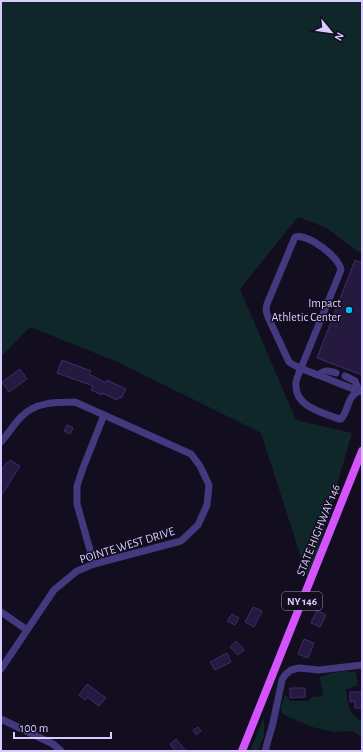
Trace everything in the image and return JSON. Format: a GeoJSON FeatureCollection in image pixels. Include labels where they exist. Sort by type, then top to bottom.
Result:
{"type":"FeatureCollection","features":[{"type":"Feature","properties":{"kind":"main road","name":"STATE HIGHWAY 146"},"geometry":{"type":"LineString","coordinates":[[242,751],[362,451]]}},
{"type":"Feature","properties":{"kind":"street"},"geometry":{"type":"LineString","coordinates":[[361,392],[301,368],[293,366],[286,357],[268,317],[266,310],[267,304],[292,240],[295,237],[298,236],[318,244],[340,266],[341,270],[301,368],[296,382],[296,391],[300,400],[308,407],[339,419],[343,416],[351,397],[361,392]]}},
{"type":"Feature","properties":{"kind":"street"},"geometry":{"type":"LineString","coordinates":[[318,375],[329,370],[336,373]]}},
{"type":"Feature","properties":{"kind":"street"},"geometry":{"type":"LineString","coordinates":[[345,376],[355,381],[361,392]]}},
{"type":"Feature","properties":{"kind":"street","name":"POINTE WEST DRIVE"},"geometry":{"type":"LineString","coordinates":[[1,442],[21,416],[37,406],[57,402],[75,402],[191,454],[200,466],[209,485],[207,505],[198,525],[181,541],[94,564],[77,571],[54,590],[1,669]]}},
{"type":"Feature","properties":{"kind":"street"},"geometry":{"type":"LineString","coordinates":[[94,564],[76,504],[77,486],[104,416]]}},
{"type":"Feature","properties":{"kind":"street"},"geometry":{"type":"LineString","coordinates":[[1,612],[28,630]]}},
{"type":"Feature","properties":{"kind":"street"},"geometry":{"type":"LineString","coordinates":[[265,751],[285,675],[291,670],[299,668],[319,670],[362,665]]}},
{"type":"Feature","properties":{"kind":"street"},"geometry":{"type":"LineString","coordinates":[[1,719],[53,744],[61,751]]}},
{"type":"Feature","properties":{"kind":"green space"},"geometry":{"type":"Polygon","coordinates":[[[1,1],[362,1],[362,251],[357,251],[327,228],[298,217],[240,289],[296,420],[352,433],[309,582],[261,433],[120,363],[30,327],[1,357],[1,1]]]}},
{"type":"Feature","properties":{"kind":"green space"},"geometry":{"type":"Polygon","coordinates":[[[344,671],[356,672],[358,685],[346,689],[351,712],[362,721],[362,738],[353,731],[334,732],[312,727],[282,714],[281,707],[285,694],[290,701],[308,701],[312,697],[323,696],[320,677],[344,671]]]}},
{"type":"Feature","properties":{"kind":"green space"},"geometry":{"type":"Polygon","coordinates":[[[264,717],[264,736],[258,751],[250,751],[264,717]]]}},
{"type":"Feature","properties":{"kind":"building","name":"Impact Athletic Center"},"geometry":{"type":"Polygon","coordinates":[[[355,260],[362,263],[362,375],[317,358],[355,260]]]}},
{"type":"Feature","properties":{"kind":"building"},"geometry":{"type":"Polygon","coordinates":[[[62,360],[91,371],[89,374],[106,383],[107,380],[126,389],[121,398],[119,397],[117,400],[102,393],[102,395],[91,390],[93,386],[57,373],[62,360]]]}},
{"type":"Feature","properties":{"kind":"building"},"geometry":{"type":"Polygon","coordinates":[[[20,369],[27,379],[9,392],[2,382],[20,369]]]}},
{"type":"Feature","properties":{"kind":"building"},"geometry":{"type":"Polygon","coordinates":[[[67,425],[73,428],[70,434],[64,431],[67,425]]]}},
{"type":"Feature","properties":{"kind":"building"},"geometry":{"type":"Polygon","coordinates":[[[10,460],[20,466],[1,496],[1,471],[10,460]]]}},
{"type":"Feature","properties":{"kind":"building"},"geometry":{"type":"Polygon","coordinates":[[[253,607],[262,611],[254,627],[245,622],[253,607]]]}},
{"type":"Feature","properties":{"kind":"building"},"geometry":{"type":"Polygon","coordinates":[[[317,610],[326,615],[320,627],[311,623],[317,610]]]}},
{"type":"Feature","properties":{"kind":"building"},"geometry":{"type":"Polygon","coordinates":[[[232,614],[239,618],[235,625],[227,621],[232,614]]]}},
{"type":"Feature","properties":{"kind":"building"},"geometry":{"type":"Polygon","coordinates":[[[304,639],[314,643],[308,658],[298,654],[304,639]]]}},
{"type":"Feature","properties":{"kind":"building"},"geometry":{"type":"Polygon","coordinates":[[[236,641],[244,650],[238,655],[230,647],[236,641]]]}},
{"type":"Feature","properties":{"kind":"building"},"geometry":{"type":"Polygon","coordinates":[[[227,653],[231,662],[215,670],[210,662],[227,653]]]}},
{"type":"Feature","properties":{"kind":"building"},"geometry":{"type":"Polygon","coordinates":[[[87,684],[106,698],[99,706],[87,697],[85,700],[79,695],[87,684]]]}},
{"type":"Feature","properties":{"kind":"building"},"geometry":{"type":"Polygon","coordinates":[[[290,688],[305,688],[305,697],[290,698],[290,688]]]}},
{"type":"Feature","properties":{"kind":"building"},"geometry":{"type":"Polygon","coordinates":[[[350,692],[362,692],[362,708],[355,708],[355,701],[350,702],[350,692]]]}},
{"type":"Feature","properties":{"kind":"building"},"geometry":{"type":"Polygon","coordinates":[[[198,727],[201,731],[196,735],[193,730],[198,727]]]}},
{"type":"Feature","properties":{"kind":"building"},"geometry":{"type":"Polygon","coordinates":[[[176,739],[186,751],[175,751],[170,744],[176,739]]]}},
{"type":"Feature","properties":{"kind":"place","name":"Impact Athletic Center"},"geometry":{"type":"Point","coordinates":[349,310]}}]}
